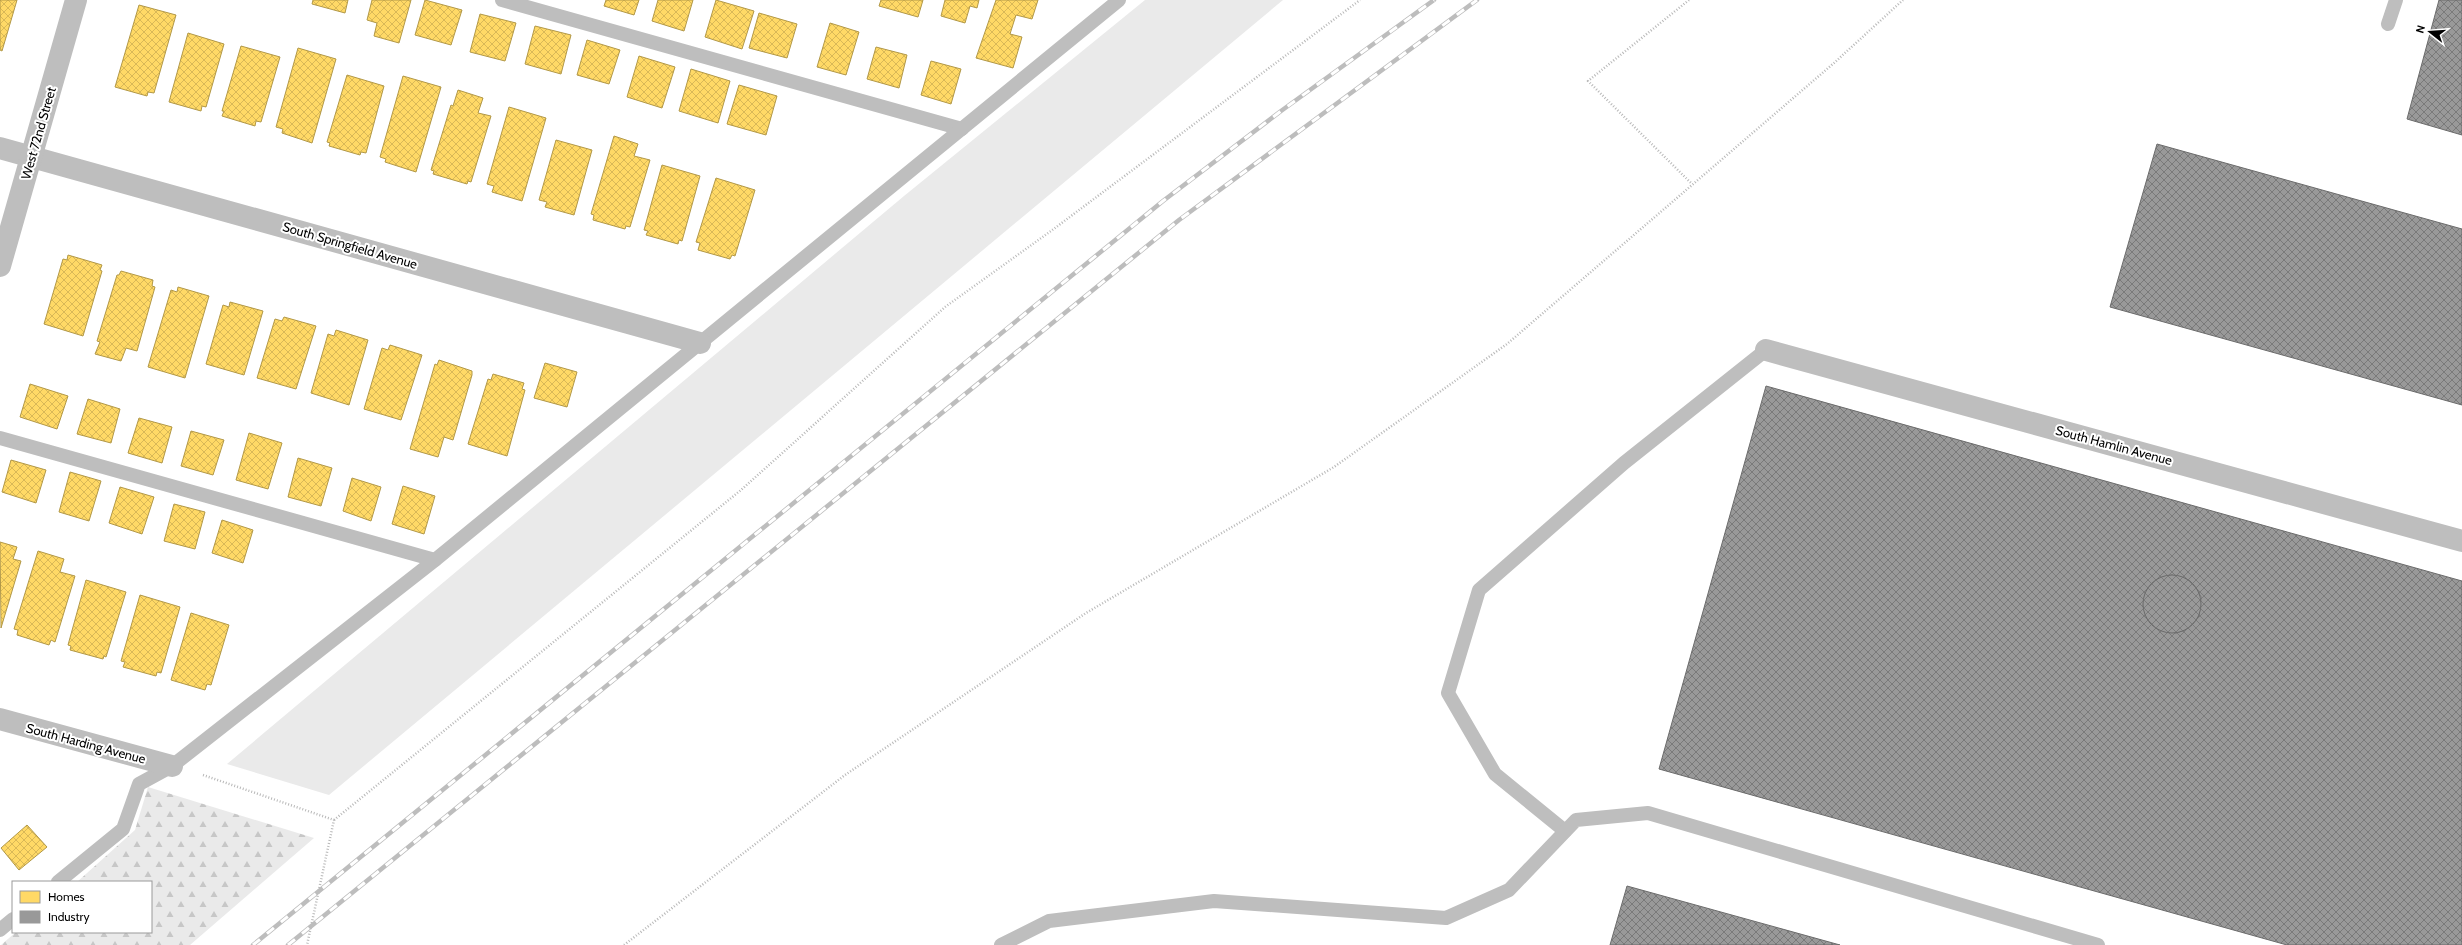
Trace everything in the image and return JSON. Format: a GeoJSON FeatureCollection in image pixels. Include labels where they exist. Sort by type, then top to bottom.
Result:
{"type":"FeatureCollection","features":[{"type":"Feature","properties":{"kind":"street","name":"West 72nd Street"},"geometry":{"type":"LineString","coordinates":[[0,266],[76,0]]}},
{"type":"Feature","properties":{"kind":"street","name":"South Springfield Avenue"},"geometry":{"type":"LineString","coordinates":[[0,148],[700,343]]}},
{"type":"Feature","properties":{"kind":"street","name":"South Hamlin Avenue"},"geometry":{"type":"LineString","coordinates":[[1766,350],[2462,541]]}},
{"type":"Feature","properties":{"kind":"street","name":"South Harding Avenue"},"geometry":{"type":"LineString","coordinates":[[0,719],[172,766]]}},
{"type":"Feature","properties":{"kind":"lane"},"geometry":{"type":"LineString","coordinates":[[502,0],[962,129]]}},
{"type":"Feature","properties":{"kind":"lane"},"geometry":{"type":"LineString","coordinates":[[59,881],[123,828],[139,784],[172,766],[435,560],[1119,0]]}},
{"type":"Feature","properties":{"kind":"lane"},"geometry":{"type":"LineString","coordinates":[[2388,24],[2396,0]]}},
{"type":"Feature","properties":{"kind":"lane"},"geometry":{"type":"LineString","coordinates":[[1565,831],[1495,774],[1448,693],[1479,590],[1624,463],[1766,350]]}},
{"type":"Feature","properties":{"kind":"lane"},"geometry":{"type":"LineString","coordinates":[[0,438],[435,560]]}},
{"type":"Feature","properties":{"kind":"lane"},"geometry":{"type":"LineString","coordinates":[[1001,945],[1049,920],[1214,901],[1446,918],[1509,890],[1576,820],[1648,813],[2098,945]]}},
{"type":"Feature","properties":{"kind":"lane"},"geometry":{"type":"LineString","coordinates":[[0,930],[12,920]]}},
{"type":"Feature","properties":{"kind":"path"},"geometry":{"type":"LineString","coordinates":[[307,945],[334,820],[741,490],[945,307],[1058,226],[1360,0]]}},
{"type":"Feature","properties":{"kind":"path"},"geometry":{"type":"LineString","coordinates":[[1689,0],[1588,82],[1692,184]]}},
{"type":"Feature","properties":{"kind":"path"},"geometry":{"type":"LineString","coordinates":[[624,945],[858,766],[1086,613],[1334,468],[1507,344],[1903,0]]}},
{"type":"Feature","properties":{"kind":"path"},"geometry":{"type":"LineString","coordinates":[[172,766],[215,778],[334,820]]}},
{"type":"Feature","properties":{"kind":"green space"},"geometry":{"type":"Polygon","coordinates":[[[1145,0],[1283,0],[329,795],[227,764],[904,196],[1145,0]]]}},
{"type":"Feature","properties":{"kind":"green space"},"geometry":{"type":"Polygon","coordinates":[[[148,787],[314,838],[190,945],[1,945],[15,933],[152,933],[152,881],[78,881],[135,830],[148,787]]]}},
{"type":"Feature","properties":{"kind":"building: Homes"},"geometry":{"type":"Polygon","coordinates":[[[0,0],[17,0],[2,51],[0,50],[0,0]]]}},
{"type":"Feature","properties":{"kind":"building: Homes"},"geometry":{"type":"Polygon","coordinates":[[[313,0],[348,0],[345,13],[312,4],[313,0]]]}},
{"type":"Feature","properties":{"kind":"building: Homes"},"geometry":{"type":"Polygon","coordinates":[[[372,0],[411,0],[399,43],[374,36],[377,23],[367,20],[372,0]]]}},
{"type":"Feature","properties":{"kind":"building: Homes"},"geometry":{"type":"Polygon","coordinates":[[[425,0],[462,10],[451,45],[415,35],[425,0]]]}},
{"type":"Feature","properties":{"kind":"building: Homes"},"geometry":{"type":"Polygon","coordinates":[[[606,0],[639,0],[634,15],[604,6],[606,0]]]}},
{"type":"Feature","properties":{"kind":"building: Homes"},"geometry":{"type":"Polygon","coordinates":[[[658,0],[693,0],[684,31],[652,21],[658,0]]]}},
{"type":"Feature","properties":{"kind":"building: Homes"},"geometry":{"type":"Polygon","coordinates":[[[716,0],[754,11],[742,49],[705,37],[716,0]]]}},
{"type":"Feature","properties":{"kind":"building: Homes"},"geometry":{"type":"Polygon","coordinates":[[[881,0],[923,0],[918,17],[879,6],[881,0]]]}},
{"type":"Feature","properties":{"kind":"building: Homes"},"geometry":{"type":"Polygon","coordinates":[[[945,0],[979,0],[977,8],[970,6],[965,23],[941,16],[945,0]]]}},
{"type":"Feature","properties":{"kind":"building: Homes"},"geometry":{"type":"Polygon","coordinates":[[[996,0],[1038,0],[1032,19],[1016,15],[1010,34],[1022,37],[1013,68],[976,58],[996,0]]]}},
{"type":"Feature","properties":{"kind":"building: Homes"},"geometry":{"type":"Polygon","coordinates":[[[139,5],[176,15],[154,93],[148,92],[147,96],[115,87],[139,5]]]}},
{"type":"Feature","properties":{"kind":"building: Homes"},"geometry":{"type":"Polygon","coordinates":[[[759,13],[797,24],[787,58],[749,48],[759,13]]]}},
{"type":"Feature","properties":{"kind":"building: Homes"},"geometry":{"type":"Polygon","coordinates":[[[480,14],[516,23],[505,61],[470,52],[480,14]]]}},
{"type":"Feature","properties":{"kind":"building: Homes"},"geometry":{"type":"Polygon","coordinates":[[[830,23],[859,32],[846,75],[817,67],[830,23]]]}},
{"type":"Feature","properties":{"kind":"building: Homes"},"geometry":{"type":"Polygon","coordinates":[[[535,26],[571,35],[561,74],[525,64],[535,26]]]}},
{"type":"Feature","properties":{"kind":"building: Homes"},"geometry":{"type":"Polygon","coordinates":[[[188,33],[224,44],[206,107],[202,106],[201,111],[169,102],[188,33]]]}},
{"type":"Feature","properties":{"kind":"building: Homes"},"geometry":{"type":"Polygon","coordinates":[[[587,40],[620,50],[609,84],[577,75],[587,40]]]}},
{"type":"Feature","properties":{"kind":"building: Homes"},"geometry":{"type":"Polygon","coordinates":[[[241,46],[280,57],[261,122],[256,121],[255,126],[222,116],[224,111],[222,111],[241,46]]]}},
{"type":"Feature","properties":{"kind":"building: Homes"},"geometry":{"type":"Polygon","coordinates":[[[876,47],[907,55],[899,88],[867,79],[876,47]]]}},
{"type":"Feature","properties":{"kind":"building: Homes"},"geometry":{"type":"Polygon","coordinates":[[[298,48],[336,59],[312,143],[282,133],[283,129],[276,127],[298,48]]]}},
{"type":"Feature","properties":{"kind":"building: Homes"},"geometry":{"type":"Polygon","coordinates":[[[639,56],[675,67],[662,108],[627,97],[639,56]]]}},
{"type":"Feature","properties":{"kind":"building: Homes"},"geometry":{"type":"Polygon","coordinates":[[[931,61],[961,69],[951,104],[921,95],[931,61]]]}},
{"type":"Feature","properties":{"kind":"building: Homes"},"geometry":{"type":"Polygon","coordinates":[[[691,69],[730,81],[718,123],[679,111],[691,69]]]}},
{"type":"Feature","properties":{"kind":"building: Homes"},"geometry":{"type":"Polygon","coordinates":[[[347,75],[384,86],[366,153],[361,152],[360,155],[329,146],[330,143],[327,142],[347,75]]]}},
{"type":"Feature","properties":{"kind":"building: Homes"},"geometry":{"type":"Polygon","coordinates":[[[403,76],[441,87],[416,172],[385,162],[386,159],[380,157],[403,76]]]}},
{"type":"Feature","properties":{"kind":"building: Homes"},"geometry":{"type":"Polygon","coordinates":[[[739,85],[777,96],[766,135],[727,124],[739,85]]]}},
{"type":"Feature","properties":{"kind":"building: Homes"},"geometry":{"type":"Polygon","coordinates":[[[458,90],[483,98],[478,113],[491,116],[471,182],[468,181],[467,184],[433,174],[434,171],[431,170],[451,105],[453,106],[458,90]]]}},
{"type":"Feature","properties":{"kind":"building: Homes"},"geometry":{"type":"Polygon","coordinates":[[[509,107],[546,118],[522,201],[492,192],[494,186],[487,184],[509,107]]]}},
{"type":"Feature","properties":{"kind":"building: Homes"},"geometry":{"type":"Polygon","coordinates":[[[614,136],[638,144],[634,156],[650,160],[630,227],[626,226],[625,229],[593,220],[594,215],[591,214],[614,136]]]}},
{"type":"Feature","properties":{"kind":"building: Homes"},"geometry":{"type":"Polygon","coordinates":[[[556,140],[592,150],[574,215],[545,207],[547,202],[539,200],[556,140]]]}},
{"type":"Feature","properties":{"kind":"building: Homes"},"geometry":{"type":"Polygon","coordinates":[[[662,165],[700,176],[682,241],[679,240],[678,244],[646,235],[648,231],[644,230],[662,165]]]}},
{"type":"Feature","properties":{"kind":"building: Homes"},"geometry":{"type":"Polygon","coordinates":[[[716,178],[755,190],[735,256],[732,255],[730,259],[698,250],[700,243],[696,242],[716,178]]]}},
{"type":"Feature","properties":{"kind":"building: Homes"},"geometry":{"type":"Polygon","coordinates":[[[68,255],[102,265],[100,270],[102,271],[83,336],[44,324],[63,259],[67,260],[68,255]]]}},
{"type":"Feature","properties":{"kind":"building: Homes"},"geometry":{"type":"Polygon","coordinates":[[[121,271],[153,280],[152,286],[155,287],[137,351],[126,348],[121,361],[95,354],[100,342],[97,341],[117,275],[119,275],[121,271]]]}},
{"type":"Feature","properties":{"kind":"building: Homes"},"geometry":{"type":"Polygon","coordinates":[[[178,287],[209,296],[185,378],[148,367],[171,290],[177,292],[178,287]]]}},
{"type":"Feature","properties":{"kind":"building: Homes"},"geometry":{"type":"Polygon","coordinates":[[[230,302],[263,311],[244,375],[206,364],[223,305],[229,307],[230,302]]]}},
{"type":"Feature","properties":{"kind":"building: Homes"},"geometry":{"type":"Polygon","coordinates":[[[284,317],[316,326],[296,389],[257,378],[275,319],[282,321],[284,317]]]}},
{"type":"Feature","properties":{"kind":"building: Homes"},"geometry":{"type":"Polygon","coordinates":[[[336,330],[368,340],[349,405],[311,393],[328,334],[334,336],[336,330]]]}},
{"type":"Feature","properties":{"kind":"building: Homes"},"geometry":{"type":"Polygon","coordinates":[[[390,345],[422,355],[401,420],[364,409],[382,348],[388,350],[390,345]]]}},
{"type":"Feature","properties":{"kind":"building: Homes"},"geometry":{"type":"Polygon","coordinates":[[[439,360],[472,371],[472,375],[453,440],[444,437],[438,457],[410,449],[435,364],[437,365],[439,360]]]}},
{"type":"Feature","properties":{"kind":"building: Homes"},"geometry":{"type":"Polygon","coordinates":[[[545,363],[577,372],[567,407],[534,398],[545,363]]]}},
{"type":"Feature","properties":{"kind":"building: Homes"},"geometry":{"type":"Polygon","coordinates":[[[493,374],[524,383],[522,389],[525,390],[507,456],[468,444],[488,379],[491,380],[493,374]]]}},
{"type":"Feature","properties":{"kind":"building: Homes"},"geometry":{"type":"Polygon","coordinates":[[[30,384],[68,396],[57,429],[20,417],[30,384]]]}},
{"type":"Feature","properties":{"kind":"building: Homes"},"geometry":{"type":"Polygon","coordinates":[[[88,399],[120,409],[111,443],[77,434],[88,399]]]}},
{"type":"Feature","properties":{"kind":"building: Homes"},"geometry":{"type":"Polygon","coordinates":[[[139,418],[172,427],[162,463],[128,453],[139,418]]]}},
{"type":"Feature","properties":{"kind":"building: Homes"},"geometry":{"type":"Polygon","coordinates":[[[191,431],[224,440],[213,475],[181,466],[191,431]]]}},
{"type":"Feature","properties":{"kind":"building: Homes"},"geometry":{"type":"Polygon","coordinates":[[[249,433],[282,443],[268,489],[236,480],[249,433]]]}},
{"type":"Feature","properties":{"kind":"building: Homes"},"geometry":{"type":"Polygon","coordinates":[[[298,458],[332,468],[321,506],[288,497],[298,458]]]}},
{"type":"Feature","properties":{"kind":"building: Homes"},"geometry":{"type":"Polygon","coordinates":[[[11,460],[46,470],[36,503],[2,492],[11,460]]]}},
{"type":"Feature","properties":{"kind":"building: Homes"},"geometry":{"type":"Polygon","coordinates":[[[70,472],[101,481],[89,521],[59,512],[70,472]]]}},
{"type":"Feature","properties":{"kind":"building: Homes"},"geometry":{"type":"Polygon","coordinates":[[[352,478],[381,487],[371,521],[343,511],[352,478]]]}},
{"type":"Feature","properties":{"kind":"building: Homes"},"geometry":{"type":"Polygon","coordinates":[[[403,486],[435,496],[424,534],[392,524],[403,486]]]}},
{"type":"Feature","properties":{"kind":"building: Homes"},"geometry":{"type":"Polygon","coordinates":[[[120,487],[154,497],[142,534],[109,523],[120,487]]]}},
{"type":"Feature","properties":{"kind":"building: Homes"},"geometry":{"type":"Polygon","coordinates":[[[174,504],[205,512],[195,549],[164,541],[174,504]]]}},
{"type":"Feature","properties":{"kind":"building: Homes"},"geometry":{"type":"Polygon","coordinates":[[[222,520],[253,530],[243,563],[212,553],[222,520]]]}},
{"type":"Feature","properties":{"kind":"building: Homes"},"geometry":{"type":"Polygon","coordinates":[[[0,542],[17,547],[13,559],[21,561],[1,628],[0,542]]]}},
{"type":"Feature","properties":{"kind":"building: Homes"},"geometry":{"type":"Polygon","coordinates":[[[38,551],[64,559],[60,572],[75,576],[55,642],[51,640],[49,645],[17,635],[18,630],[14,629],[38,551]]]}},
{"type":"Feature","properties":{"kind":"building: Homes"},"geometry":{"type":"Polygon","coordinates":[[[86,580],[126,592],[106,657],[104,656],[103,659],[70,650],[71,646],[68,645],[86,580]]]}},
{"type":"Feature","properties":{"kind":"building: Homes"},"geometry":{"type":"Polygon","coordinates":[[[140,595],[180,607],[161,673],[157,672],[156,676],[123,667],[125,662],[121,661],[140,595]]]}},
{"type":"Feature","properties":{"kind":"building: Homes"},"geometry":{"type":"Polygon","coordinates":[[[191,613],[229,625],[211,685],[207,684],[205,690],[171,680],[191,613]]]}},
{"type":"Feature","properties":{"kind":"building: Homes"},"geometry":{"type":"Polygon","coordinates":[[[27,825],[47,847],[19,870],[1,848],[27,825]]]}},
{"type":"Feature","properties":{"kind":"building: Industry"},"geometry":{"type":"Polygon","coordinates":[[[2439,0],[2462,0],[2462,135],[2407,119],[2439,0]]]}},
{"type":"Feature","properties":{"kind":"building: Industry"},"geometry":{"type":"Polygon","coordinates":[[[2157,144],[2462,229],[2462,405],[2110,307],[2157,144]]]}},
{"type":"Feature","properties":{"kind":"building: Industry"},"geometry":{"type":"Polygon","coordinates":[[[1766,386],[2462,581],[2462,945],[2287,945],[1659,769],[1766,386]],[[2172,575],[2163,577],[2148,588],[2143,606],[2150,623],[2158,629],[2176,633],[2185,630],[2199,616],[2201,597],[2190,581],[2172,575]]]}},
{"type":"Feature","properties":{"kind":"building: Industry"},"geometry":{"type":"Polygon","coordinates":[[[2172,575],[2183,577],[2196,588],[2199,593],[2201,604],[2199,615],[2188,628],[2183,631],[2172,633],[2161,631],[2148,620],[2145,615],[2143,604],[2145,593],[2156,580],[2161,577],[2172,575]]]}},
{"type":"Feature","properties":{"kind":"building: Industry"},"geometry":{"type":"Polygon","coordinates":[[[1627,886],[1840,945],[1610,945],[1627,886]]]}},
{"type":"Feature","properties":{"kind":"railway"},"geometry":{"type":"LineString","coordinates":[[253,945],[1163,201],[1281,111],[1434,0]]}},
{"type":"Feature","properties":{"kind":"railway"},"geometry":{"type":"LineString","coordinates":[[288,945],[1179,220],[1477,0]]}}]}
